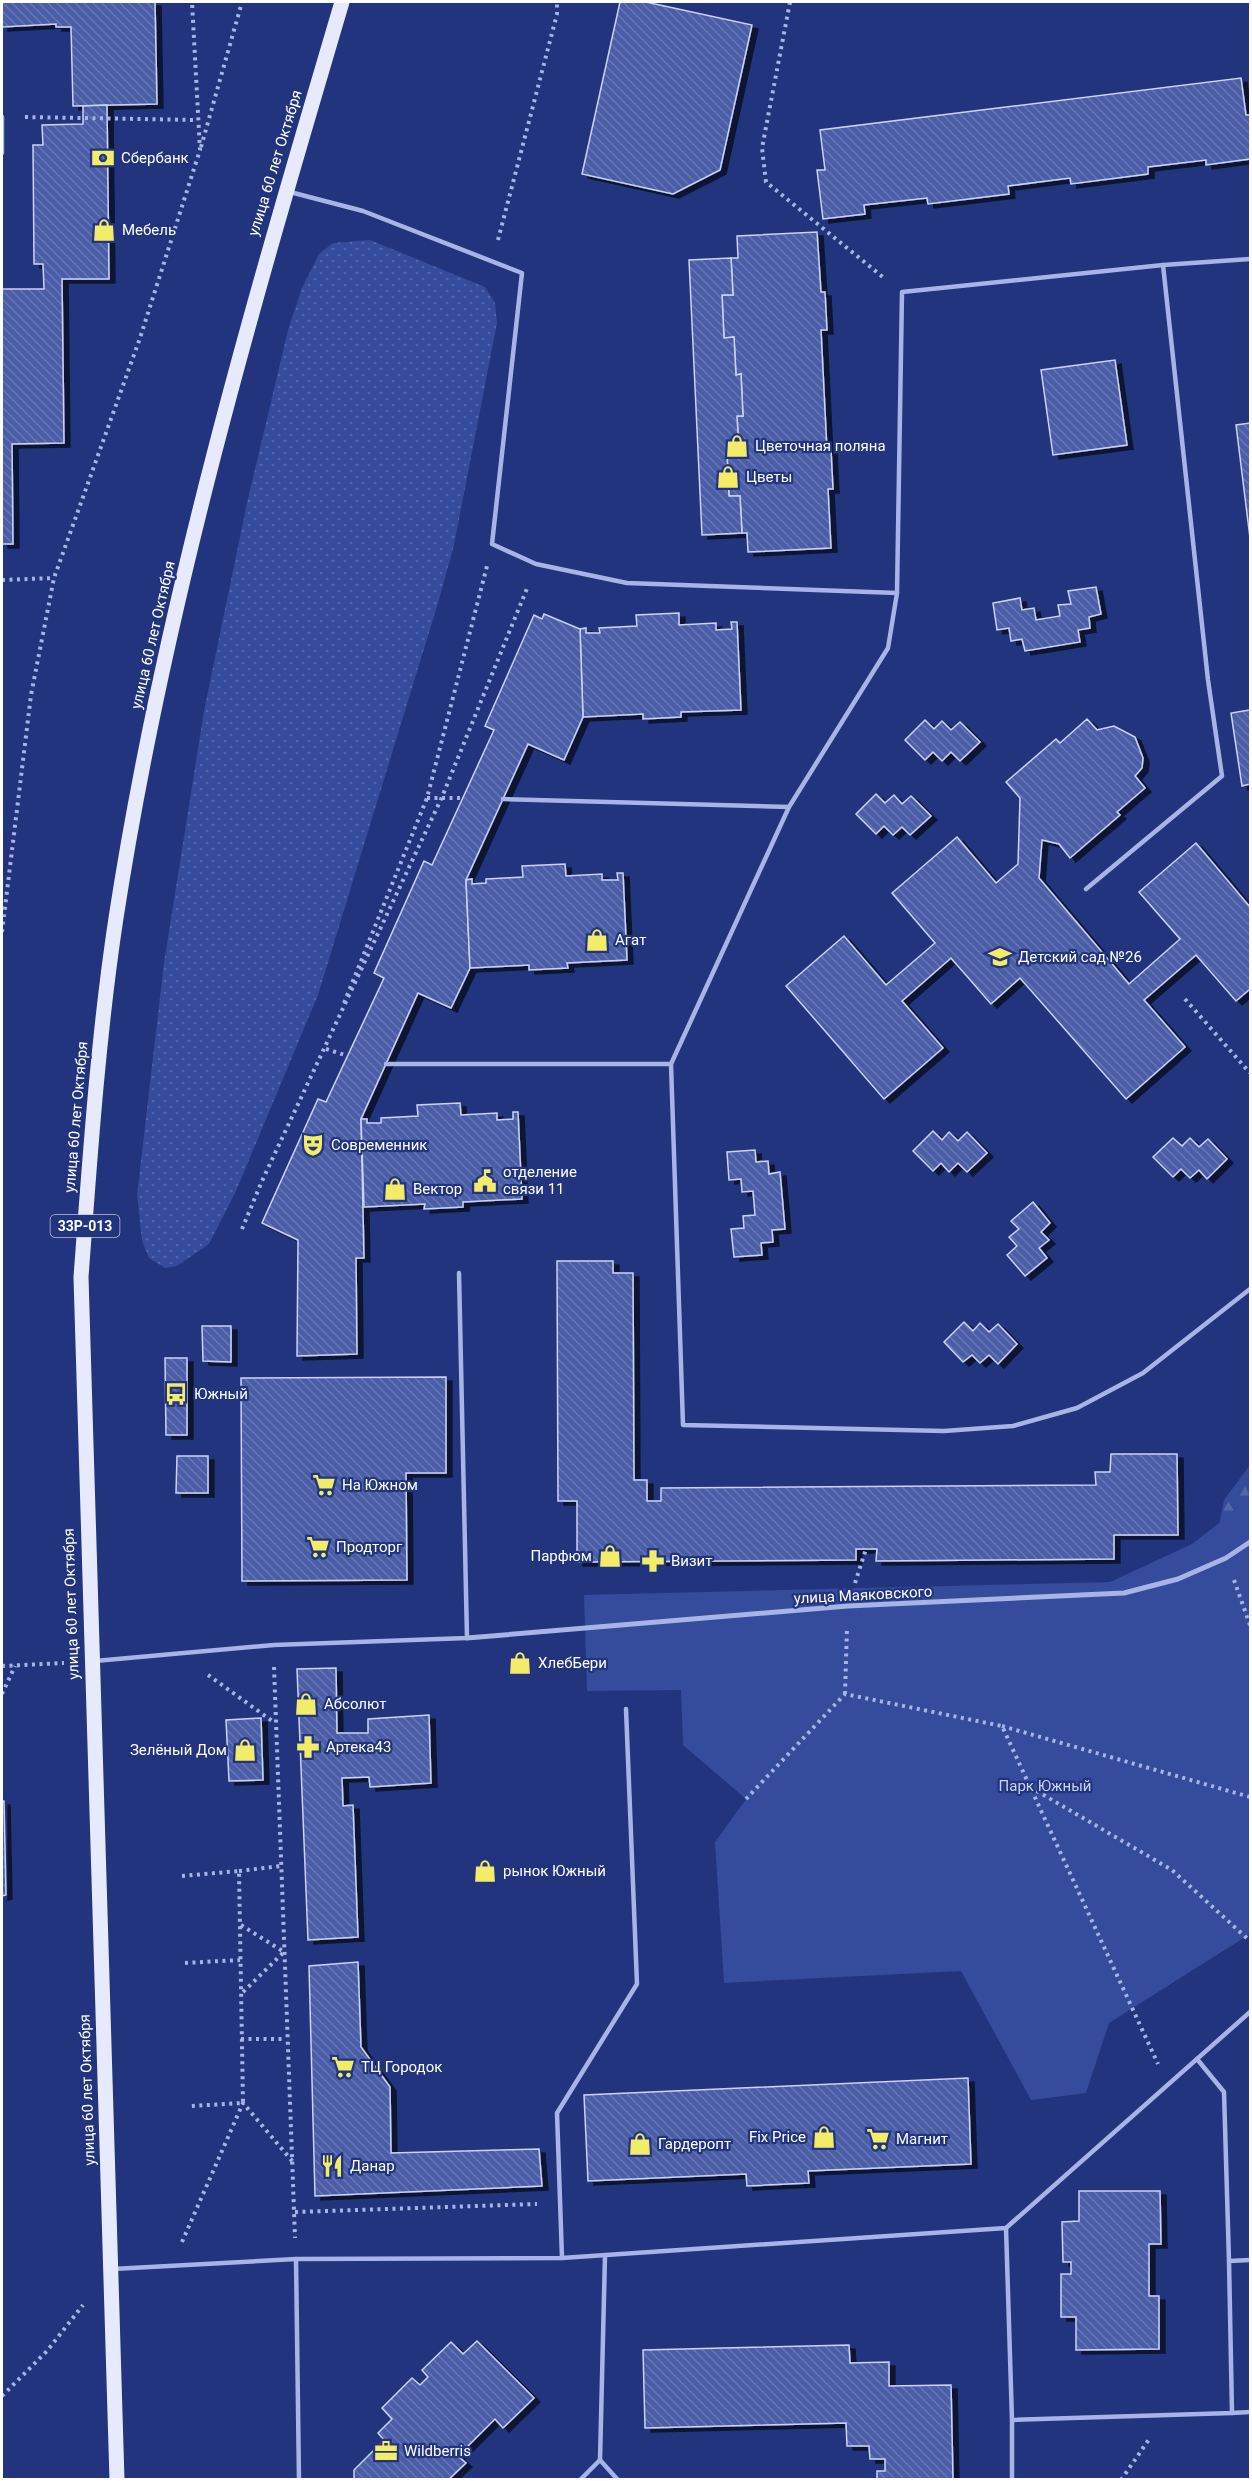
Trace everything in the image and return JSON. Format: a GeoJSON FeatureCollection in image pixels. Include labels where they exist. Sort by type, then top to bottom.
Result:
{"type":"FeatureCollection","features":[{"type":"Feature","properties":{"kind":"main road","name":"улица 60 лет Октября"},"geometry":{"type":"LineString","coordinates":[[117,2480],[81,1277],[93,1105],[116,918],[153,716],[188,559],[226,402],[284,191],[342,2]]}},
{"type":"Feature","properties":{"kind":"street","name":"улица Маяковского"},"geometry":{"type":"LineString","coordinates":[[467,1638],[848,1606],[1124,1593],[1178,1579],[1226,1558],[1251,1542]]}},
{"type":"Feature","properties":{"kind":"lane"},"geometry":{"type":"LineString","coordinates":[[2,153],[3,117]]}},
{"type":"Feature","properties":{"kind":"lane"},"geometry":{"type":"LineString","coordinates":[[284,191],[363,211],[522,273],[492,544],[536,564],[627,583],[897,593]]}},
{"type":"Feature","properties":{"kind":"lane"},"geometry":{"type":"LineString","coordinates":[[1251,259],[1163,265],[902,292],[897,593],[888,648],[789,807],[671,1064],[683,1425],[944,1431],[1013,1426],[1077,1408],[1143,1373],[1251,1289]]}},
{"type":"Feature","properties":{"kind":"lane"},"geometry":{"type":"LineString","coordinates":[[1086,889],[1222,776],[1208,680],[1163,265]]}},
{"type":"Feature","properties":{"kind":"lane"},"geometry":{"type":"LineString","coordinates":[[502,799],[789,807]]}},
{"type":"Feature","properties":{"kind":"lane"},"geometry":{"type":"LineString","coordinates":[[386,1064],[671,1064]]}},
{"type":"Feature","properties":{"kind":"lane"},"geometry":{"type":"LineString","coordinates":[[91,1662],[176,1652],[274,1645],[467,1638],[459,1273]]}},
{"type":"Feature","properties":{"kind":"lane"},"geometry":{"type":"LineString","coordinates":[[562,2258],[558,2113],[636,1984],[626,1709]]}},
{"type":"Feature","properties":{"kind":"lane"},"geometry":{"type":"LineString","coordinates":[[111,2269],[296,2259],[562,2258],[1006,2228],[1251,2012]]}},
{"type":"Feature","properties":{"kind":"lane"},"geometry":{"type":"LineString","coordinates":[[1197,2059],[1224,2092],[1232,2413]]}},
{"type":"Feature","properties":{"kind":"lane"},"geometry":{"type":"LineString","coordinates":[[1006,2228],[1012,2480]]}},
{"type":"Feature","properties":{"kind":"lane"},"geometry":{"type":"LineString","coordinates":[[605,2256],[600,2460],[618,2480]]}},
{"type":"Feature","properties":{"kind":"lane"},"geometry":{"type":"LineString","coordinates":[[296,2259],[298,2480]]}},
{"type":"Feature","properties":{"kind":"lane"},"geometry":{"type":"LineString","coordinates":[[1229,2261],[1251,2260]]}},
{"type":"Feature","properties":{"kind":"lane"},"geometry":{"type":"LineString","coordinates":[[1012,2420],[1251,2412]]}},
{"type":"Feature","properties":{"kind":"lane"},"geometry":{"type":"LineString","coordinates":[[580,2480],[600,2460]]}},
{"type":"Feature","properties":{"kind":"path"},"geometry":{"type":"LineString","coordinates":[[192,2],[200,150]]}},
{"type":"Feature","properties":{"kind":"path"},"geometry":{"type":"LineString","coordinates":[[2,932],[31,695],[54,578],[140,338],[200,150],[242,2]]}},
{"type":"Feature","properties":{"kind":"path"},"geometry":{"type":"LineString","coordinates":[[493,261],[557,14],[557,2]]}},
{"type":"Feature","properties":{"kind":"path"},"geometry":{"type":"LineString","coordinates":[[790,2],[762,148],[766,182],[902,292]]}},
{"type":"Feature","properties":{"kind":"path"},"geometry":{"type":"LineString","coordinates":[[3,117],[197,120]]}},
{"type":"Feature","properties":{"kind":"path"},"geometry":{"type":"LineString","coordinates":[[326,1050],[427,798],[492,544]]}},
{"type":"Feature","properties":{"kind":"path"},"geometry":{"type":"LineString","coordinates":[[242,1229],[262,1181],[326,1050],[442,797],[536,564]]}},
{"type":"Feature","properties":{"kind":"path"},"geometry":{"type":"LineString","coordinates":[[2,580],[54,578]]}},
{"type":"Feature","properties":{"kind":"path"},"geometry":{"type":"LineString","coordinates":[[427,798],[463,798]]}},
{"type":"Feature","properties":{"kind":"path"},"geometry":{"type":"LineString","coordinates":[[1185,999],[1251,1073]]}},
{"type":"Feature","properties":{"kind":"path"},"geometry":{"type":"LineString","coordinates":[[326,1050],[348,1056]]}},
{"type":"Feature","properties":{"kind":"path"},"geometry":{"type":"LineString","coordinates":[[746,1799],[845,1694],[848,1606],[866,1549]]}},
{"type":"Feature","properties":{"kind":"path"},"geometry":{"type":"LineString","coordinates":[[1226,1558],[1251,1625]]}},
{"type":"Feature","properties":{"kind":"path"},"geometry":{"type":"LineString","coordinates":[[274,1645],[286,2039],[295,2212],[561,2204]]}},
{"type":"Feature","properties":{"kind":"path"},"geometry":{"type":"LineString","coordinates":[[176,1652],[276,1724]]}},
{"type":"Feature","properties":{"kind":"path"},"geometry":{"type":"LineString","coordinates":[[2,1666],[91,1662]]}},
{"type":"Feature","properties":{"kind":"path"},"geometry":{"type":"LineString","coordinates":[[2,1694],[15,1666]]}},
{"type":"Feature","properties":{"kind":"path"},"geometry":{"type":"LineString","coordinates":[[845,1694],[1002,1726],[1251,1797]]}},
{"type":"Feature","properties":{"kind":"path"},"geometry":{"type":"LineString","coordinates":[[1002,1726],[1131,2009],[1168,2084]]}},
{"type":"Feature","properties":{"kind":"path"},"geometry":{"type":"LineString","coordinates":[[1030,1787],[1172,1870],[1251,1941]]}},
{"type":"Feature","properties":{"kind":"path"},"geometry":{"type":"LineString","coordinates":[[182,1876],[281,1866]]}},
{"type":"Feature","properties":{"kind":"path"},"geometry":{"type":"LineString","coordinates":[[171,2266],[243,2103],[239,1871]]}},
{"type":"Feature","properties":{"kind":"path"},"geometry":{"type":"LineString","coordinates":[[240,1925],[284,1952]]}},
{"type":"Feature","properties":{"kind":"path"},"geometry":{"type":"LineString","coordinates":[[241,1994],[284,1952]]}},
{"type":"Feature","properties":{"kind":"path"},"geometry":{"type":"LineString","coordinates":[[185,1963],[240,1960]]}},
{"type":"Feature","properties":{"kind":"path"},"geometry":{"type":"LineString","coordinates":[[241,2039],[286,2039]]}},
{"type":"Feature","properties":{"kind":"path"},"geometry":{"type":"LineString","coordinates":[[243,2103],[293,2163]]}},
{"type":"Feature","properties":{"kind":"path"},"geometry":{"type":"LineString","coordinates":[[191,2106],[243,2103]]}},
{"type":"Feature","properties":{"kind":"path"},"geometry":{"type":"LineString","coordinates":[[2,2396],[47,2351],[111,2269]]}},
{"type":"Feature","properties":{"kind":"path"},"geometry":{"type":"LineString","coordinates":[[1121,2480],[1166,2415]]}},
{"type":"Feature","properties":{"kind":"green space"},"geometry":{"type":"Polygon","coordinates":[[[370,240],[485,287],[495,303],[497,323],[454,545],[318,995],[236,1191],[209,1244],[177,1266],[165,1268],[149,1258],[142,1241],[137,1195],[164,963],[204,711],[247,503],[288,330],[302,288],[319,254],[333,243],[370,240]]]}},
{"type":"Feature","properties":{"kind":"green space"},"geometry":{"type":"Polygon","coordinates":[[[1250,1465],[1250,1552],[1217,1536],[1224,1500],[1250,1465]]]}},
{"type":"Feature","properties":{"kind":"green space","name":"Парк Южный"},"geometry":{"type":"Polygon","coordinates":[[[1250,1499],[1250,1934],[1109,2023],[1086,2093],[1031,2100],[961,1971],[724,1983],[715,1842],[746,1799],[683,1745],[681,1690],[587,1691],[584,1595],[1110,1582],[1192,1544],[1250,1499]]]}},
{"type":"Feature","properties":{"kind":"building"},"geometry":{"type":"Polygon","coordinates":[[[2,2],[155,2],[157,104],[73,106],[71,27],[56,27],[56,24],[2,27],[2,2]]]}},
{"type":"Feature","properties":{"kind":"building"},"geometry":{"type":"Polygon","coordinates":[[[620,2],[646,2],[752,25],[720,170],[673,194],[582,174],[620,2]]]}},
{"type":"Feature","properties":{"kind":"building"},"geometry":{"type":"Polygon","coordinates":[[[1241,78],[1246,115],[1250,115],[1250,159],[1206,165],[1206,160],[1148,167],[1148,174],[1071,184],[1070,178],[1008,186],[1009,194],[928,204],[927,198],[864,205],[865,214],[823,219],[817,170],[825,170],[820,130],[1241,78]]]}},
{"type":"Feature","properties":{"kind":"building"},"geometry":{"type":"Polygon","coordinates":[[[107,105],[109,279],[62,279],[64,443],[12,444],[13,544],[2,544],[2,289],[44,289],[43,264],[34,264],[33,145],[43,145],[42,125],[83,124],[83,106],[107,105]]]}},
{"type":"Feature","properties":{"kind":"building"},"geometry":{"type":"Polygon","coordinates":[[[817,232],[821,292],[825,292],[827,330],[821,330],[827,451],[831,450],[833,489],[828,489],[831,548],[748,552],[747,533],[742,533],[740,496],[729,496],[727,453],[739,453],[737,416],[743,416],[741,374],[736,375],[734,337],[724,338],[722,295],[733,295],[731,258],[738,258],[737,236],[817,232]]]}},
{"type":"Feature","properties":{"kind":"building"},"geometry":{"type":"Polygon","coordinates":[[[731,258],[733,295],[722,295],[724,338],[734,337],[736,375],[741,374],[743,416],[737,416],[739,453],[727,453],[729,496],[740,496],[742,533],[702,535],[689,260],[731,258]]]}},
{"type":"Feature","properties":{"kind":"building"},"geometry":{"type":"Polygon","coordinates":[[[1115,360],[1127,445],[1053,455],[1041,370],[1115,360]]]}},
{"type":"Feature","properties":{"kind":"building"},"geometry":{"type":"Polygon","coordinates":[[[1250,423],[1250,538],[1236,425],[1250,423]]]}},
{"type":"Feature","properties":{"kind":"building"},"geometry":{"type":"Polygon","coordinates":[[[1096,587],[1101,614],[1089,617],[1090,628],[1078,630],[1080,642],[1025,651],[1022,639],[1011,641],[1009,628],[997,630],[993,603],[1020,598],[1022,610],[1034,608],[1036,620],[1060,616],[1058,605],[1071,604],[1068,591],[1096,587]]]}},
{"type":"Feature","properties":{"kind":"building"},"geometry":{"type":"Polygon","coordinates":[[[679,613],[679,625],[716,623],[716,630],[732,629],[731,622],[737,622],[741,710],[681,712],[681,717],[643,719],[643,714],[583,717],[580,629],[586,628],[586,633],[600,633],[599,628],[637,626],[636,615],[679,613]]]}},
{"type":"Feature","properties":{"kind":"building"},"geometry":{"type":"Polygon","coordinates":[[[544,614],[580,629],[583,717],[564,760],[528,744],[466,880],[470,968],[451,1008],[418,993],[361,1119],[364,1258],[356,1258],[357,1354],[297,1356],[298,1240],[262,1223],[318,1099],[326,1102],[384,978],[374,973],[424,861],[432,865],[494,730],[485,726],[534,615],[542,619],[544,614]]]}},
{"type":"Feature","properties":{"kind":"building"},"geometry":{"type":"Polygon","coordinates":[[[1250,710],[1250,784],[1242,786],[1231,713],[1250,710]]]}},
{"type":"Feature","properties":{"kind":"building"},"geometry":{"type":"Polygon","coordinates":[[[1087,719],[1097,730],[1114,726],[1135,737],[1143,758],[1142,768],[1135,776],[1145,788],[1117,812],[1120,815],[1070,858],[1059,844],[1042,840],[1039,878],[1129,984],[1180,939],[1139,892],[1196,843],[1250,907],[1250,989],[1236,1001],[1196,955],[1144,1000],[1185,1047],[1126,1099],[1020,978],[991,1004],[951,958],[902,1001],[943,1048],[884,1099],[786,986],[844,936],[886,985],[935,943],[892,893],[957,837],[996,883],[1018,864],[1020,798],[1006,782],[1056,739],[1060,743],[1087,719]]]}},
{"type":"Feature","properties":{"kind":"building"},"geometry":{"type":"Polygon","coordinates":[[[925,720],[934,729],[942,721],[951,730],[960,722],[980,742],[960,761],[951,752],[942,761],[933,752],[925,760],[905,740],[925,720]]]}},
{"type":"Feature","properties":{"kind":"building"},"geometry":{"type":"Polygon","coordinates":[[[876,794],[885,803],[894,795],[902,804],[911,796],[931,816],[910,835],[902,827],[893,835],[884,826],[876,834],[856,814],[876,794]]]}},
{"type":"Feature","properties":{"kind":"building"},"geometry":{"type":"Polygon","coordinates":[[[565,864],[566,876],[602,874],[602,880],[618,880],[617,873],[623,873],[627,960],[567,963],[568,968],[529,970],[529,965],[470,968],[466,880],[472,879],[472,884],[486,883],[486,879],[523,877],[522,866],[565,864]]]}},
{"type":"Feature","properties":{"kind":"building"},"geometry":{"type":"Polygon","coordinates":[[[460,1103],[461,1115],[497,1113],[497,1120],[513,1119],[513,1112],[518,1112],[522,1199],[463,1202],[463,1207],[424,1209],[425,1204],[364,1207],[361,1119],[367,1119],[367,1123],[381,1123],[381,1118],[418,1116],[417,1105],[460,1103]]]}},
{"type":"Feature","properties":{"kind":"building"},"geometry":{"type":"Polygon","coordinates":[[[933,1131],[942,1140],[949,1132],[958,1141],[967,1132],[987,1153],[967,1172],[958,1163],[949,1172],[941,1163],[933,1171],[913,1151],[933,1131]]]}},
{"type":"Feature","properties":{"kind":"building"},"geometry":{"type":"Polygon","coordinates":[[[1173,1138],[1182,1146],[1190,1138],[1199,1147],[1208,1139],[1227,1159],[1207,1179],[1199,1170],[1190,1178],[1181,1169],[1173,1177],[1153,1157],[1173,1138]]]}},
{"type":"Feature","properties":{"kind":"building"},"geometry":{"type":"Polygon","coordinates":[[[755,1150],[756,1162],[768,1161],[769,1174],[780,1172],[785,1229],[772,1230],[773,1242],[761,1243],[762,1255],[734,1257],[731,1229],[744,1228],[743,1216],[755,1215],[753,1191],[742,1192],[741,1179],[729,1180],[727,1152],[755,1150]]]}},
{"type":"Feature","properties":{"kind":"building"},"geometry":{"type":"Polygon","coordinates":[[[1033,1202],[1050,1223],[1041,1232],[1049,1240],[1039,1248],[1047,1258],[1025,1276],[1007,1255],[1017,1246],[1009,1237],[1019,1229],[1011,1221],[1033,1202]]]}},
{"type":"Feature","properties":{"kind":"building"},"geometry":{"type":"Polygon","coordinates":[[[557,1261],[613,1261],[613,1273],[633,1273],[634,1480],[647,1480],[647,1501],[661,1501],[661,1488],[1096,1485],[1095,1472],[1110,1472],[1111,1454],[1177,1454],[1178,1535],[1114,1535],[1114,1559],[876,1561],[877,1549],[856,1549],[856,1560],[577,1562],[577,1501],[558,1501],[557,1261]]]}},
{"type":"Feature","properties":{"kind":"building"},"geometry":{"type":"Polygon","coordinates":[[[964,1322],[973,1331],[980,1323],[989,1332],[998,1324],[1017,1344],[998,1364],[989,1355],[980,1363],[972,1355],[963,1362],[944,1342],[964,1322]]]}},
{"type":"Feature","properties":{"kind":"building"},"geometry":{"type":"Polygon","coordinates":[[[202,1326],[231,1326],[231,1362],[203,1361],[202,1326]]]}},
{"type":"Feature","properties":{"kind":"building"},"geometry":{"type":"Polygon","coordinates":[[[165,1358],[187,1358],[187,1435],[166,1435],[165,1358]]]}},
{"type":"Feature","properties":{"kind":"building","name":"На Южном"},"geometry":{"type":"Polygon","coordinates":[[[446,1377],[446,1473],[406,1473],[407,1580],[242,1581],[241,1378],[446,1377]]]}},
{"type":"Feature","properties":{"kind":"building"},"geometry":{"type":"Polygon","coordinates":[[[177,1456],[208,1456],[208,1493],[176,1493],[177,1456]]]}},
{"type":"Feature","properties":{"kind":"building"},"geometry":{"type":"Polygon","coordinates":[[[336,1668],[337,1733],[368,1733],[368,1719],[429,1715],[431,1783],[370,1787],[369,1777],[342,1778],[343,1806],[353,1805],[358,1937],[308,1940],[297,1669],[336,1668]]]}},
{"type":"Feature","properties":{"kind":"building","name":"Зелёный Дом"},"geometry":{"type":"Polygon","coordinates":[[[261,1718],[263,1780],[229,1781],[226,1720],[261,1718]]]}},
{"type":"Feature","properties":{"kind":"building"},"geometry":{"type":"Polygon","coordinates":[[[2,1801],[4,1801],[6,1895],[2,1896],[2,1801]]]}},
{"type":"Feature","properties":{"kind":"building","name":"ТЦ Городок"},"geometry":{"type":"Polygon","coordinates":[[[358,1962],[361,2047],[390,2087],[391,2153],[539,2149],[542,2186],[315,2196],[309,1966],[358,1962]]]}},
{"type":"Feature","properties":{"kind":"building"},"geometry":{"type":"Polygon","coordinates":[[[968,2078],[971,2164],[808,2171],[809,2183],[747,2186],[746,2174],[588,2181],[584,2095],[968,2078]]]}},
{"type":"Feature","properties":{"kind":"building"},"geometry":{"type":"Polygon","coordinates":[[[1079,2191],[1160,2191],[1161,2244],[1149,2244],[1149,2296],[1159,2296],[1159,2349],[1076,2350],[1076,2317],[1061,2317],[1061,2274],[1071,2274],[1071,2262],[1063,2262],[1062,2222],[1079,2221],[1079,2191]]]}},
{"type":"Feature","properties":{"kind":"building"},"geometry":{"type":"Polygon","coordinates":[[[477,2341],[534,2398],[503,2428],[495,2419],[458,2456],[466,2463],[448,2480],[354,2480],[354,2470],[384,2440],[378,2433],[392,2419],[382,2408],[412,2378],[420,2385],[428,2377],[422,2370],[451,2342],[463,2354],[477,2341]]]}},
{"type":"Feature","properties":{"kind":"building"},"geometry":{"type":"Polygon","coordinates":[[[849,2345],[850,2363],[889,2362],[889,2386],[951,2385],[953,2480],[877,2480],[877,2471],[885,2471],[885,2459],[870,2459],[869,2446],[847,2446],[846,2423],[645,2428],[643,2350],[849,2345]]]}},
{"type":"Feature","properties":{"kind":"place","name":"Сбербанк"},"geometry":{"type":"Point","coordinates":[103,158]}},
{"type":"Feature","properties":{"kind":"place","name":"Мебель"},"geometry":{"type":"Point","coordinates":[104,230]}},
{"type":"Feature","properties":{"kind":"place","name":"Цветочная поляна"},"geometry":{"type":"Point","coordinates":[737,446]}},
{"type":"Feature","properties":{"kind":"place","name":"Цветы"},"geometry":{"type":"Point","coordinates":[728,477]}},
{"type":"Feature","properties":{"kind":"place","name":"Агат"},"geometry":{"type":"Point","coordinates":[597,940]}},
{"type":"Feature","properties":{"kind":"place","name":"Детский сад №26"},"geometry":{"type":"Point","coordinates":[1000,957]}},
{"type":"Feature","properties":{"kind":"place","name":"Современник"},"geometry":{"type":"Point","coordinates":[313,1145]}},
{"type":"Feature","properties":{"kind":"place","name":"отделение связи 11"},"geometry":{"type":"Point","coordinates":[485,1181]}},
{"type":"Feature","properties":{"kind":"place","name":"Вектор"},"geometry":{"type":"Point","coordinates":[395,1189]}},
{"type":"Feature","properties":{"kind":"place","name":"Южный"},"geometry":{"type":"Point","coordinates":[176,1394]}},
{"type":"Feature","properties":{"kind":"place","name":"На Южном"},"geometry":{"type":"Point","coordinates":[324,1485]}},
{"type":"Feature","properties":{"kind":"place","name":"Продторг"},"geometry":{"type":"Point","coordinates":[318,1547]}},
{"type":"Feature","properties":{"kind":"place","name":"Парфюм"},"geometry":{"type":"Point","coordinates":[610,1556]}},
{"type":"Feature","properties":{"kind":"place","name":"Визит"},"geometry":{"type":"Point","coordinates":[653,1561]}},
{"type":"Feature","properties":{"kind":"place","name":"ХлебБери"},"geometry":{"type":"Point","coordinates":[520,1663]}},
{"type":"Feature","properties":{"kind":"place","name":"Абсолют"},"geometry":{"type":"Point","coordinates":[306,1704]}},
{"type":"Feature","properties":{"kind":"place","name":"Артека43"},"geometry":{"type":"Point","coordinates":[308,1747]}},
{"type":"Feature","properties":{"kind":"place","name":"Зелёный Дом"},"geometry":{"type":"Point","coordinates":[245,1750]}},
{"type":"Feature","properties":{"kind":"place","name":"рынок Южный"},"geometry":{"type":"Point","coordinates":[485,1871]}},
{"type":"Feature","properties":{"kind":"place","name":"ТЦ Городок"},"geometry":{"type":"Point","coordinates":[343,2067]}},
{"type":"Feature","properties":{"kind":"place","name":"Fix Price"},"geometry":{"type":"Point","coordinates":[824,2137]}},
{"type":"Feature","properties":{"kind":"place","name":"Магнит"},"geometry":{"type":"Point","coordinates":[878,2139]}},
{"type":"Feature","properties":{"kind":"place","name":"Гардеропт"},"geometry":{"type":"Point","coordinates":[640,2144]}},
{"type":"Feature","properties":{"kind":"place","name":"Данар"},"geometry":{"type":"Point","coordinates":[332,2166]}},
{"type":"Feature","properties":{"kind":"place","name":"Wildberris"},"geometry":{"type":"Point","coordinates":[386,2451]}}]}
